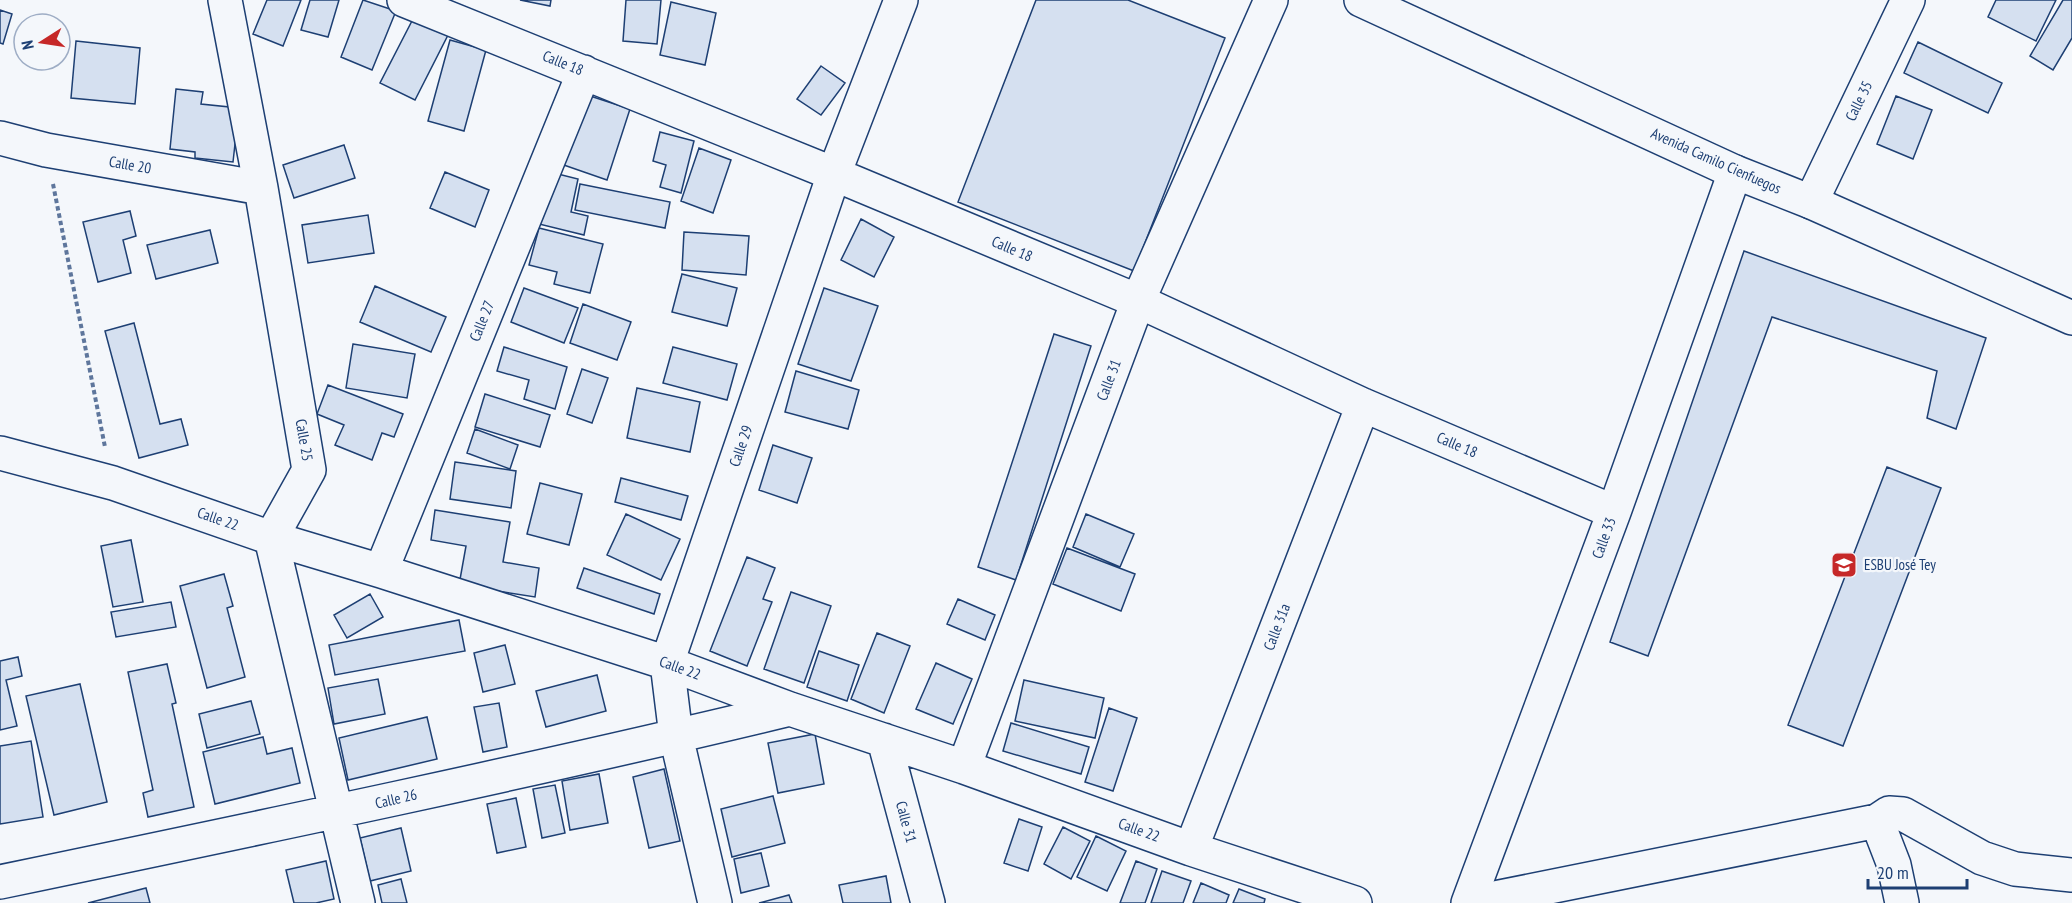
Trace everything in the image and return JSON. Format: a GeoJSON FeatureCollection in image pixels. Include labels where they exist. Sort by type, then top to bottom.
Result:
{"type":"FeatureCollection","features":[{"type":"Feature","properties":{"kind":"street","name":"Calle 25"},"geometry":{"type":"LineString","coordinates":[[225,0],[261,188],[309,470],[271,538]]}},
{"type":"Feature","properties":{"kind":"street","name":"Calle 18"},"geometry":{"type":"LineString","coordinates":[[404,0],[834,174],[1138,301],[1363,405],[1614,512]]}},
{"type":"Feature","properties":{"kind":"street","name":"Calle 29"},"geometry":{"type":"LineString","coordinates":[[715,903],[676,736],[667,663],[834,174],[901,0]]}},
{"type":"Feature","properties":{"kind":"street","name":"Calle 31"},"geometry":{"type":"LineString","coordinates":[[964,767],[1138,301],[1271,0]]}},
{"type":"Feature","properties":{"kind":"street","name":"Calle 35"},"geometry":{"type":"LineString","coordinates":[[1811,201],[1908,0]]}},
{"type":"Feature","properties":{"kind":"street","name":"Avenida Camilo Cienfuegos"},"geometry":{"type":"LineString","coordinates":[[1377,3],[1735,172],[1811,201],[2072,318]]}},
{"type":"Feature","properties":{"kind":"street","name":"Calle 27"},"geometry":{"type":"LineString","coordinates":[[381,571],[584,72]]}},
{"type":"Feature","properties":{"kind":"street","name":"Calle 20"},"geometry":{"type":"LineString","coordinates":[[0,138],[46,150],[261,188]]}},
{"type":"Feature","properties":{"kind":"street","name":"Calle 33"},"geometry":{"type":"LineString","coordinates":[[1469,903],[1614,512],[1735,172]]}},
{"type":"Feature","properties":{"kind":"street","name":"Calle 31a"},"geometry":{"type":"LineString","coordinates":[[1191,849],[1363,405]]}},
{"type":"Feature","properties":{"kind":"street","name":"Calle 22"},"geometry":{"type":"LineString","coordinates":[[0,453],[113,483],[271,538],[667,663],[790,709],[964,767],[1191,849],[1354,903]]}},
{"type":"Feature","properties":{"kind":"street"},"geometry":{"type":"LineString","coordinates":[[271,538],[358,903]]}},
{"type":"Feature","properties":{"kind":"street","name":"Calle 26"},"geometry":{"type":"LineString","coordinates":[[0,882],[336,812],[790,709]]}},
{"type":"Feature","properties":{"kind":"street","name":"Calle 31"},"geometry":{"type":"LineString","coordinates":[[884,740],[928,903]]}},
{"type":"Feature","properties":{"kind":"street"},"geometry":{"type":"LineString","coordinates":[[1469,903],[1877,821],[1889,813],[1903,814],[1982,858],[2015,869],[2072,875]]}},
{"type":"Feature","properties":{"kind":"street"},"geometry":{"type":"LineString","coordinates":[[1877,821],[1894,865],[1902,903]]}},
{"type":"Feature","properties":{"kind":"path"},"geometry":{"type":"LineString","coordinates":[[46,150],[113,483]]}},
{"type":"Feature","properties":{"kind":"building"},"geometry":{"type":"Polygon","coordinates":[[[267,0],[301,0],[283,46],[253,34],[267,0]]]}},
{"type":"Feature","properties":{"kind":"building"},"geometry":{"type":"Polygon","coordinates":[[[310,0],[339,0],[328,37],[301,30],[310,0]]]}},
{"type":"Feature","properties":{"kind":"building"},"geometry":{"type":"Polygon","coordinates":[[[363,0],[396,11],[372,70],[341,57],[363,0]]]}},
{"type":"Feature","properties":{"kind":"building"},"geometry":{"type":"Polygon","coordinates":[[[520,0],[551,0],[550,6],[520,0]]]}},
{"type":"Feature","properties":{"kind":"building"},"geometry":{"type":"Polygon","coordinates":[[[626,0],[661,0],[657,44],[623,41],[626,0]]]}},
{"type":"Feature","properties":{"kind":"building"},"geometry":{"type":"Polygon","coordinates":[[[1036,0],[1128,0],[1225,38],[1134,271],[958,202],[1036,0]]]}},
{"type":"Feature","properties":{"kind":"building"},"geometry":{"type":"Polygon","coordinates":[[[1996,0],[2056,0],[2036,41],[1988,17],[1996,0]]]}},
{"type":"Feature","properties":{"kind":"building"},"geometry":{"type":"Polygon","coordinates":[[[2063,0],[2072,0],[2072,38],[2053,70],[2030,56],[2063,0]]]}},
{"type":"Feature","properties":{"kind":"building"},"geometry":{"type":"Polygon","coordinates":[[[671,2],[716,13],[705,65],[660,55],[671,2]]]}},
{"type":"Feature","properties":{"kind":"building"},"geometry":{"type":"Polygon","coordinates":[[[0,10],[12,14],[3,44],[0,43],[0,10]]]}},
{"type":"Feature","properties":{"kind":"building"},"geometry":{"type":"Polygon","coordinates":[[[414,17],[448,35],[415,100],[380,83],[414,17]]]}},
{"type":"Feature","properties":{"kind":"building"},"geometry":{"type":"Polygon","coordinates":[[[450,40],[486,50],[464,131],[428,121],[450,40]]]}},
{"type":"Feature","properties":{"kind":"building"},"geometry":{"type":"Polygon","coordinates":[[[76,41],[140,48],[135,104],[71,98],[76,41]]]}},
{"type":"Feature","properties":{"kind":"building"},"geometry":{"type":"Polygon","coordinates":[[[1918,42],[2002,83],[1988,113],[1904,73],[1918,42]]]}},
{"type":"Feature","properties":{"kind":"building"},"geometry":{"type":"Polygon","coordinates":[[[821,66],[845,83],[821,115],[797,99],[821,66]]]}},
{"type":"Feature","properties":{"kind":"building"},"geometry":{"type":"Polygon","coordinates":[[[176,89],[203,92],[201,104],[239,108],[233,162],[195,158],[195,152],[170,149],[176,89]]]}},
{"type":"Feature","properties":{"kind":"building"},"geometry":{"type":"Polygon","coordinates":[[[581,93],[630,109],[607,180],[558,163],[581,93]]]}},
{"type":"Feature","properties":{"kind":"building"},"geometry":{"type":"Polygon","coordinates":[[[1896,96],[1932,110],[1913,159],[1877,144],[1896,96]]]}},
{"type":"Feature","properties":{"kind":"building"},"geometry":{"type":"Polygon","coordinates":[[[660,132],[694,141],[681,193],[660,187],[666,165],[653,161],[660,132]]]}},
{"type":"Feature","properties":{"kind":"building"},"geometry":{"type":"Polygon","coordinates":[[[344,145],[355,178],[294,198],[283,165],[344,145]]]}},
{"type":"Feature","properties":{"kind":"building"},"geometry":{"type":"Polygon","coordinates":[[[699,148],[731,160],[713,213],[681,201],[699,148]]]}},
{"type":"Feature","properties":{"kind":"building"},"geometry":{"type":"Polygon","coordinates":[[[445,172],[489,190],[475,227],[430,208],[445,172]]]}},
{"type":"Feature","properties":{"kind":"building"},"geometry":{"type":"Polygon","coordinates":[[[550,172],[578,179],[571,212],[588,216],[584,235],[539,224],[550,172]]]}},
{"type":"Feature","properties":{"kind":"building"},"geometry":{"type":"Polygon","coordinates":[[[580,184],[670,202],[665,228],[575,210],[580,184]]]}},
{"type":"Feature","properties":{"kind":"building"},"geometry":{"type":"Polygon","coordinates":[[[130,211],[136,236],[123,240],[131,273],[98,282],[83,222],[130,211]]]}},
{"type":"Feature","properties":{"kind":"building"},"geometry":{"type":"Polygon","coordinates":[[[368,215],[374,253],[308,263],[302,225],[368,215]]]}},
{"type":"Feature","properties":{"kind":"building"},"geometry":{"type":"Polygon","coordinates":[[[861,219],[894,237],[874,277],[841,260],[861,219]]]}},
{"type":"Feature","properties":{"kind":"building"},"geometry":{"type":"Polygon","coordinates":[[[539,228],[603,244],[590,293],[554,284],[557,272],[529,265],[539,228]]]}},
{"type":"Feature","properties":{"kind":"building"},"geometry":{"type":"Polygon","coordinates":[[[210,230],[218,263],[156,279],[147,245],[210,230]]]}},
{"type":"Feature","properties":{"kind":"building"},"geometry":{"type":"Polygon","coordinates":[[[684,232],[749,236],[746,275],[682,270],[684,232]]]}},
{"type":"Feature","properties":{"kind":"building"},"geometry":{"type":"Polygon","coordinates":[[[1744,251],[1986,338],[1956,429],[1927,418],[1937,371],[1772,317],[1648,656],[1610,642],[1744,251]]]}},
{"type":"Feature","properties":{"kind":"building"},"geometry":{"type":"Polygon","coordinates":[[[682,274],[737,288],[727,326],[672,312],[682,274]]]}},
{"type":"Feature","properties":{"kind":"building"},"geometry":{"type":"Polygon","coordinates":[[[375,286],[446,317],[431,352],[360,322],[375,286]]]}},
{"type":"Feature","properties":{"kind":"building"},"geometry":{"type":"Polygon","coordinates":[[[524,288],[578,308],[564,343],[511,322],[524,288]]]}},
{"type":"Feature","properties":{"kind":"building"},"geometry":{"type":"Polygon","coordinates":[[[824,288],[878,306],[851,381],[798,364],[824,288]]]}},
{"type":"Feature","properties":{"kind":"building"},"geometry":{"type":"Polygon","coordinates":[[[583,304],[631,322],[617,360],[570,343],[583,304]]]}},
{"type":"Feature","properties":{"kind":"building"},"geometry":{"type":"Polygon","coordinates":[[[134,323],[160,424],[181,419],[188,445],[139,458],[105,331],[134,323]]]}},
{"type":"Feature","properties":{"kind":"building"},"geometry":{"type":"Polygon","coordinates":[[[1054,334],[1091,346],[1016,580],[978,567],[1054,334]]]}},
{"type":"Feature","properties":{"kind":"building"},"geometry":{"type":"Polygon","coordinates":[[[353,344],[415,354],[407,398],[346,388],[353,344]]]}},
{"type":"Feature","properties":{"kind":"building"},"geometry":{"type":"Polygon","coordinates":[[[504,347],[567,367],[555,409],[524,399],[529,380],[497,371],[504,347]]]}},
{"type":"Feature","properties":{"kind":"building"},"geometry":{"type":"Polygon","coordinates":[[[673,347],[737,364],[727,400],[663,383],[673,347]]]}},
{"type":"Feature","properties":{"kind":"building"},"geometry":{"type":"Polygon","coordinates":[[[582,369],[608,378],[592,423],[567,414],[582,369]]]}},
{"type":"Feature","properties":{"kind":"building"},"geometry":{"type":"Polygon","coordinates":[[[796,371],[859,390],[848,429],[785,412],[796,371]]]}},
{"type":"Feature","properties":{"kind":"building"},"geometry":{"type":"Polygon","coordinates":[[[328,385],[403,414],[394,437],[382,433],[372,460],[335,445],[344,425],[317,414],[328,385]]]}},
{"type":"Feature","properties":{"kind":"building"},"geometry":{"type":"Polygon","coordinates":[[[637,388],[700,402],[690,452],[627,438],[637,388]]]}},
{"type":"Feature","properties":{"kind":"building"},"geometry":{"type":"Polygon","coordinates":[[[485,394],[550,415],[540,447],[475,427],[485,394]]]}},
{"type":"Feature","properties":{"kind":"building"},"geometry":{"type":"Polygon","coordinates":[[[475,429],[518,445],[510,469],[467,453],[475,429]]]}},
{"type":"Feature","properties":{"kind":"building"},"geometry":{"type":"Polygon","coordinates":[[[773,445],[812,458],[797,503],[759,490],[773,445]]]}},
{"type":"Feature","properties":{"kind":"building"},"geometry":{"type":"Polygon","coordinates":[[[455,462],[516,471],[511,508],[450,499],[455,462]]]}},
{"type":"Feature","properties":{"kind":"building"},"geometry":{"type":"Polygon","coordinates":[[[1887,467],[1941,488],[1843,746],[1788,725],[1887,467]]]}},
{"type":"Feature","properties":{"kind":"building"},"geometry":{"type":"Polygon","coordinates":[[[621,478],[688,496],[681,520],[615,502],[621,478]]]}},
{"type":"Feature","properties":{"kind":"building"},"geometry":{"type":"Polygon","coordinates":[[[540,483],[582,494],[569,545],[527,534],[540,483]]]}},
{"type":"Feature","properties":{"kind":"building"},"geometry":{"type":"Polygon","coordinates":[[[435,510],[510,522],[503,562],[539,568],[535,597],[459,585],[466,546],[431,540],[435,510]]]}},
{"type":"Feature","properties":{"kind":"building"},"geometry":{"type":"Polygon","coordinates":[[[626,514],[680,539],[661,580],[607,555],[626,514]]]}},
{"type":"Feature","properties":{"kind":"building"},"geometry":{"type":"Polygon","coordinates":[[[1086,514],[1134,534],[1120,567],[1073,547],[1086,514]]]}},
{"type":"Feature","properties":{"kind":"building"},"geometry":{"type":"Polygon","coordinates":[[[131,540],[143,602],[113,607],[101,546],[131,540]]]}},
{"type":"Feature","properties":{"kind":"building"},"geometry":{"type":"Polygon","coordinates":[[[1067,548],[1135,574],[1121,611],[1053,584],[1067,548]]]}},
{"type":"Feature","properties":{"kind":"building"},"geometry":{"type":"Polygon","coordinates":[[[747,557],[775,568],[763,599],[772,602],[747,666],[710,651],[747,557]]]}},
{"type":"Feature","properties":{"kind":"building"},"geometry":{"type":"Polygon","coordinates":[[[584,568],[660,594],[654,614],[577,588],[584,568]]]}},
{"type":"Feature","properties":{"kind":"building"},"geometry":{"type":"Polygon","coordinates":[[[224,574],[233,606],[227,608],[245,677],[207,688],[180,586],[224,574]]]}},
{"type":"Feature","properties":{"kind":"building"},"geometry":{"type":"Polygon","coordinates":[[[791,592],[831,606],[804,683],[764,669],[791,592]]]}},
{"type":"Feature","properties":{"kind":"building"},"geometry":{"type":"Polygon","coordinates":[[[370,594],[383,617],[347,638],[334,615],[370,594]]]}},
{"type":"Feature","properties":{"kind":"building"},"geometry":{"type":"Polygon","coordinates":[[[958,599],[995,615],[985,640],[947,624],[958,599]]]}},
{"type":"Feature","properties":{"kind":"building"},"geometry":{"type":"Polygon","coordinates":[[[171,602],[176,627],[116,637],[111,612],[171,602]]]}},
{"type":"Feature","properties":{"kind":"building"},"geometry":{"type":"Polygon","coordinates":[[[459,620],[465,651],[335,675],[329,645],[459,620]]]}},
{"type":"Feature","properties":{"kind":"building"},"geometry":{"type":"Polygon","coordinates":[[[877,633],[910,646],[884,713],[851,699],[877,633]]]}},
{"type":"Feature","properties":{"kind":"building"},"geometry":{"type":"Polygon","coordinates":[[[505,645],[515,684],[483,692],[474,653],[505,645]]]}},
{"type":"Feature","properties":{"kind":"building"},"geometry":{"type":"Polygon","coordinates":[[[819,651],[859,665],[847,701],[807,687],[819,651]]]}},
{"type":"Feature","properties":{"kind":"building"},"geometry":{"type":"Polygon","coordinates":[[[18,657],[22,676],[6,680],[17,726],[0,730],[0,661],[18,657]]]}},
{"type":"Feature","properties":{"kind":"building"},"geometry":{"type":"Polygon","coordinates":[[[936,663],[972,679],[953,724],[916,709],[936,663]]]}},
{"type":"Feature","properties":{"kind":"building"},"geometry":{"type":"Polygon","coordinates":[[[167,664],[176,703],[172,704],[194,807],[148,817],[143,793],[153,790],[128,672],[167,664]]]}},
{"type":"Feature","properties":{"kind":"building"},"geometry":{"type":"Polygon","coordinates":[[[597,675],[606,711],[546,727],[536,691],[597,675]]]}},
{"type":"Feature","properties":{"kind":"building"},"geometry":{"type":"Polygon","coordinates":[[[378,679],[385,714],[334,724],[328,688],[378,679]]]}},
{"type":"Feature","properties":{"kind":"building"},"geometry":{"type":"Polygon","coordinates":[[[1024,680],[1104,698],[1095,738],[1015,721],[1024,680]]]}},
{"type":"Feature","properties":{"kind":"building"},"geometry":{"type":"Polygon","coordinates":[[[80,684],[107,802],[54,815],[26,696],[80,684]]]}},
{"type":"Feature","properties":{"kind":"building"},"geometry":{"type":"Polygon","coordinates":[[[251,701],[260,734],[207,748],[199,714],[251,701]]]}},
{"type":"Feature","properties":{"kind":"building"},"geometry":{"type":"Polygon","coordinates":[[[499,703],[507,747],[483,752],[474,707],[499,703]]]}},
{"type":"Feature","properties":{"kind":"building"},"geometry":{"type":"Polygon","coordinates":[[[1109,708],[1137,718],[1113,791],[1085,782],[1109,708]]]}},
{"type":"Feature","properties":{"kind":"building"},"geometry":{"type":"Polygon","coordinates":[[[427,717],[437,759],[348,780],[339,738],[427,717]]]}},
{"type":"Feature","properties":{"kind":"building"},"geometry":{"type":"Polygon","coordinates":[[[1011,723],[1089,747],[1081,774],[1003,751],[1011,723]]]}},
{"type":"Feature","properties":{"kind":"building"},"geometry":{"type":"Polygon","coordinates":[[[815,734],[824,784],[778,793],[768,743],[815,734]]]}},
{"type":"Feature","properties":{"kind":"building"},"geometry":{"type":"Polygon","coordinates":[[[263,737],[267,754],[292,748],[300,783],[215,804],[203,752],[263,737]]]}},
{"type":"Feature","properties":{"kind":"building"},"geometry":{"type":"Polygon","coordinates":[[[31,741],[43,817],[0,824],[0,746],[31,741]]]}},
{"type":"Feature","properties":{"kind":"building"},"geometry":{"type":"Polygon","coordinates":[[[664,769],[680,841],[649,848],[633,777],[664,769]]]}},
{"type":"Feature","properties":{"kind":"building"},"geometry":{"type":"Polygon","coordinates":[[[599,774],[608,823],[570,830],[562,781],[599,774]]]}},
{"type":"Feature","properties":{"kind":"building"},"geometry":{"type":"Polygon","coordinates":[[[555,785],[565,833],[542,838],[533,789],[555,785]]]}},
{"type":"Feature","properties":{"kind":"building"},"geometry":{"type":"Polygon","coordinates":[[[773,796],[785,843],[732,857],[721,809],[773,796]]]}},
{"type":"Feature","properties":{"kind":"building"},"geometry":{"type":"Polygon","coordinates":[[[516,798],[526,847],[497,853],[487,804],[516,798]]]}},
{"type":"Feature","properties":{"kind":"building"},"geometry":{"type":"Polygon","coordinates":[[[1019,819],[1042,827],[1028,871],[1004,863],[1019,819]]]}},
{"type":"Feature","properties":{"kind":"building"},"geometry":{"type":"Polygon","coordinates":[[[1063,827],[1090,841],[1071,879],[1044,864],[1063,827]]]}},
{"type":"Feature","properties":{"kind":"building"},"geometry":{"type":"Polygon","coordinates":[[[401,828],[411,871],[370,881],[360,838],[401,828]]]}},
{"type":"Feature","properties":{"kind":"building"},"geometry":{"type":"Polygon","coordinates":[[[1096,836],[1126,851],[1107,891],[1077,877],[1096,836]]]}},
{"type":"Feature","properties":{"kind":"building"},"geometry":{"type":"Polygon","coordinates":[[[761,853],[769,886],[741,893],[734,859],[761,853]]]}},
{"type":"Feature","properties":{"kind":"building"},"geometry":{"type":"Polygon","coordinates":[[[326,861],[334,899],[316,903],[294,903],[286,870],[326,861]]]}},
{"type":"Feature","properties":{"kind":"building"},"geometry":{"type":"Polygon","coordinates":[[[1136,861],[1157,869],[1145,903],[1120,903],[1136,861]]]}},
{"type":"Feature","properties":{"kind":"building"},"geometry":{"type":"Polygon","coordinates":[[[1162,871],[1191,881],[1183,903],[1151,903],[1162,871]]]}},
{"type":"Feature","properties":{"kind":"building"},"geometry":{"type":"Polygon","coordinates":[[[886,876],[891,903],[843,903],[839,885],[886,876]]]}},
{"type":"Feature","properties":{"kind":"building"},"geometry":{"type":"Polygon","coordinates":[[[401,879],[407,903],[382,903],[378,885],[401,879]]]}},
{"type":"Feature","properties":{"kind":"building"},"geometry":{"type":"Polygon","coordinates":[[[1201,883],[1229,895],[1226,903],[1193,903],[1201,883]]]}},
{"type":"Feature","properties":{"kind":"building"},"geometry":{"type":"Polygon","coordinates":[[[146,888],[150,903],[88,903],[146,888]]]}},
{"type":"Feature","properties":{"kind":"building"},"geometry":{"type":"Polygon","coordinates":[[[1239,889],[1265,899],[1264,903],[1233,903],[1239,889]]]}},
{"type":"Feature","properties":{"kind":"building"},"geometry":{"type":"Polygon","coordinates":[[[789,895],[792,903],[759,903],[789,895]]]}},
{"type":"Feature","properties":{"kind":"place","name":"ESBU José Tey"},"geometry":{"type":"Point","coordinates":[1844,565]}}]}
